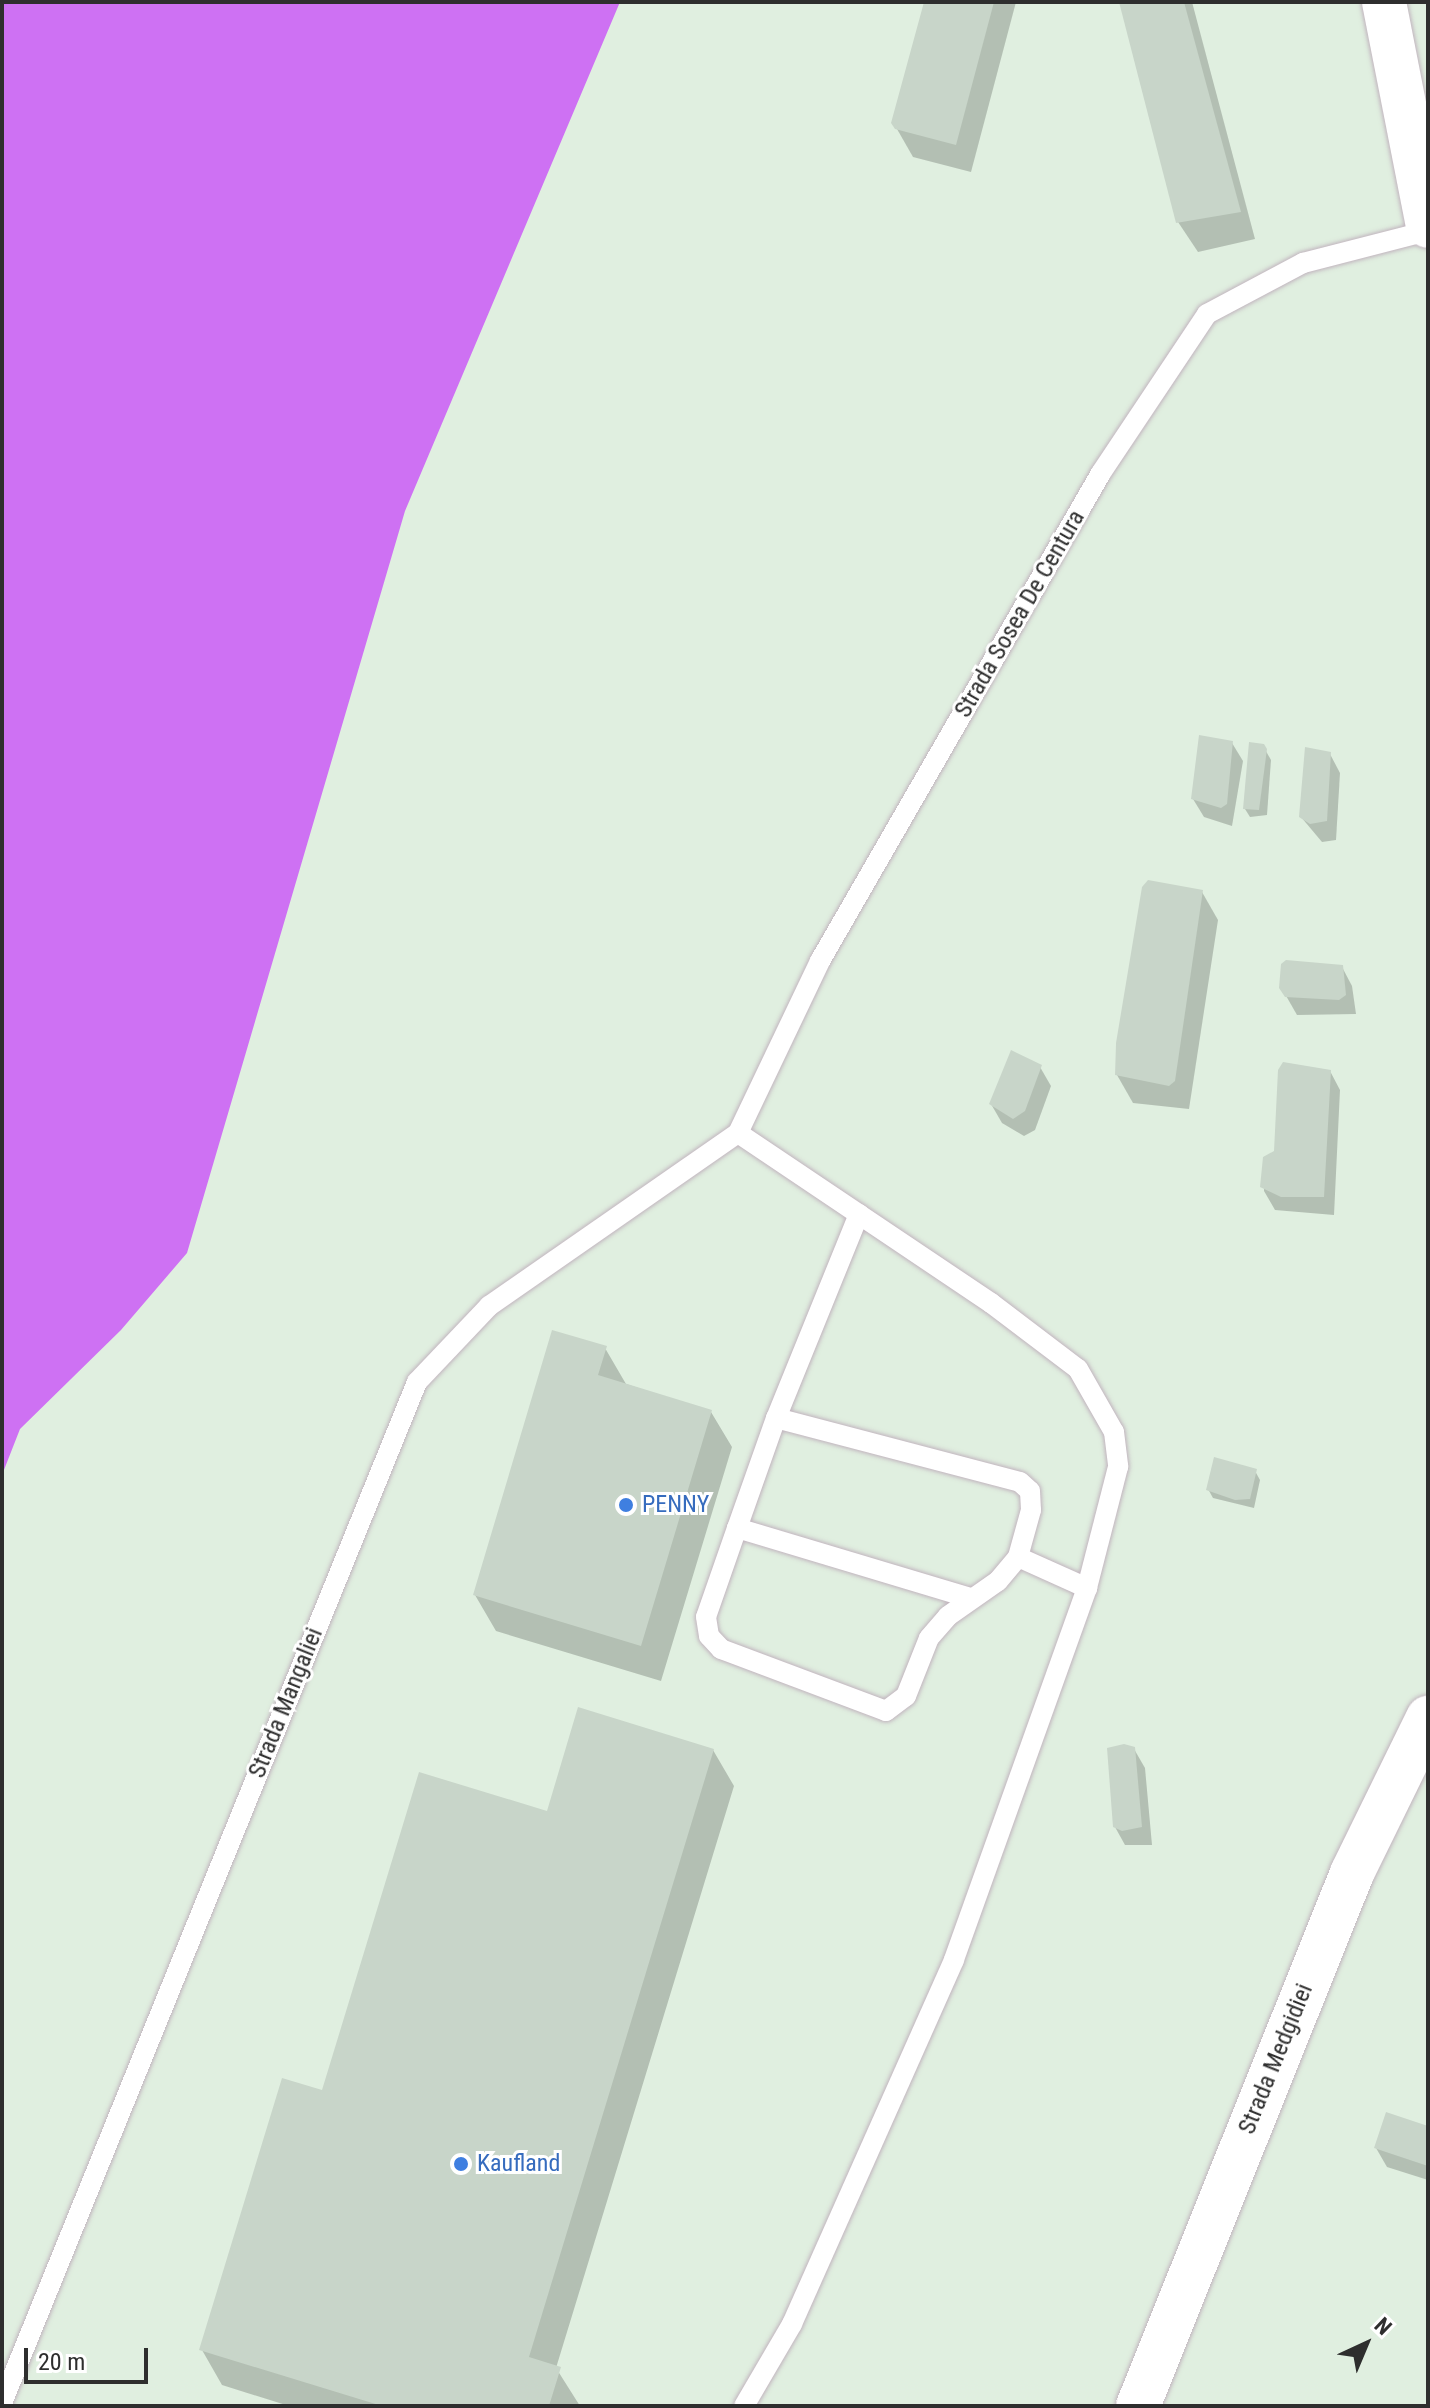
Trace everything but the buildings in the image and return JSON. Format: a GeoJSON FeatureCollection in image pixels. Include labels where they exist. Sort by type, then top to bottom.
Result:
{"type":"FeatureCollection","features":[{"type":"Feature","properties":{"kind":"main road"},"geometry":{"type":"LineString","coordinates":[[1384,2],[1428,228]]}},
{"type":"Feature","properties":{"kind":"main road","name":"Strada Medgidiei"},"geometry":{"type":"LineString","coordinates":[[1138,2406],[1352,1873],[1428,1718]]}},
{"type":"Feature","properties":{"kind":"lane","name":"Strada Sosea De Centura"},"geometry":{"type":"LineString","coordinates":[[738,1133],[820,961],[1101,473],[1207,314],[1303,263],[1428,228]]}},
{"type":"Feature","properties":{"kind":"lane"},"geometry":{"type":"LineString","coordinates":[[738,1133],[859,1214],[1078,1369],[1114,1432],[1118,1467],[1087,1588],[954,1960],[792,2324],[744,2406]]}},
{"type":"Feature","properties":{"kind":"lane","name":"Strada Mangaliei"},"geometry":{"type":"LineString","coordinates":[[2,2403],[417,1382],[489,1306],[738,1133]]}},
{"type":"Feature","properties":{"kind":"lane"},"geometry":{"type":"LineString","coordinates":[[776,1418],[1020,1482],[1030,1491],[1031,1510],[1018,1557],[998,1581],[971,1598],[929,1638],[906,1696],[886,1711],[721,1649],[709,1636],[706,1617],[776,1418],[859,1214]]}},
{"type":"Feature","properties":{"kind":"lane"},"geometry":{"type":"LineString","coordinates":[[737,1528],[971,1598]]}},
{"type":"Feature","properties":{"kind":"lane"},"geometry":{"type":"LineString","coordinates":[[1018,1557],[1087,1588]]}},
{"type":"Feature","properties":{"kind":"shaded area"},"geometry":{"type":"Polygon","coordinates":[[[2,2],[620,2],[405,511],[187,1253],[121,1330],[20,1429],[2,1475],[2,2]]]}},
{"type":"Feature","properties":{"kind":"place","name":"PENNY"},"geometry":{"type":"Point","coordinates":[626,1505]}},
{"type":"Feature","properties":{"kind":"place","name":"Kaufland"},"geometry":{"type":"Point","coordinates":[461,2164]}}]}
